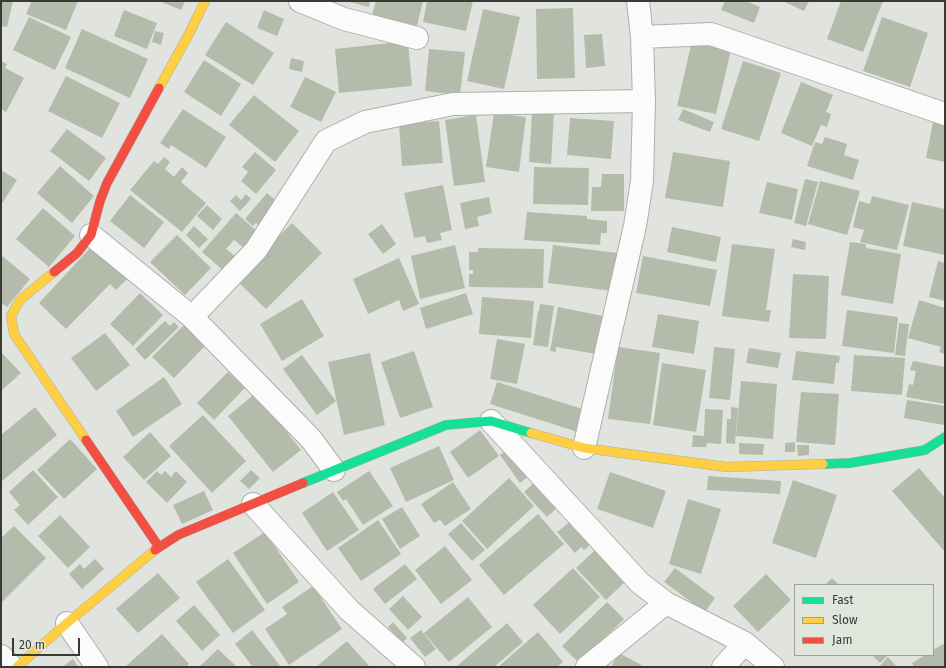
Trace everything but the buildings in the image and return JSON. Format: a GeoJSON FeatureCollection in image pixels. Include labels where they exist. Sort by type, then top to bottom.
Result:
{"type":"FeatureCollection","features":[{"type":"Feature","properties":{"kind":"street"},"geometry":{"type":"LineString","coordinates":[[159,547],[14,334],[11,316],[20,300],[77,253],[91,235],[106,183],[189,34],[205,1]]}},
{"type":"Feature","properties":{"kind":"street"},"geometry":{"type":"LineString","coordinates":[[300,1],[344,19],[417,38]]}},
{"type":"Feature","properties":{"kind":"street"},"geometry":{"type":"LineString","coordinates":[[584,448],[635,226],[642,181],[644,101],[642,37],[638,1]]}},
{"type":"Feature","properties":{"kind":"street"},"geometry":{"type":"LineString","coordinates":[[642,37],[711,34],[945,114]]}},
{"type":"Feature","properties":{"kind":"street"},"geometry":{"type":"LineString","coordinates":[[192,317],[256,250],[326,141],[365,122],[452,104],[644,101]]}},
{"type":"Feature","properties":{"kind":"street"},"geometry":{"type":"LineString","coordinates":[[91,235],[192,317],[311,439],[334,470]]}},
{"type":"Feature","properties":{"kind":"street"},"geometry":{"type":"LineString","coordinates":[[491,421],[640,583],[666,603],[745,643],[773,667]]}},
{"type":"Feature","properties":{"kind":"street"},"geometry":{"type":"LineString","coordinates":[[17,667],[67,623],[159,547],[178,535],[446,425],[491,421],[584,448],[727,467],[850,463],[925,450],[945,437]]}},
{"type":"Feature","properties":{"kind":"street"},"geometry":{"type":"LineString","coordinates":[[253,504],[349,610],[414,667]]}},
{"type":"Feature","properties":{"kind":"street"},"geometry":{"type":"LineString","coordinates":[[587,667],[666,603]]}},
{"type":"Feature","properties":{"kind":"street"},"geometry":{"type":"LineString","coordinates":[[67,623],[97,667]]}},
{"type":"Feature","properties":{"kind":"street"},"geometry":{"type":"LineString","coordinates":[[722,667],[745,643]]}},
{"type":"Feature","properties":{"kind":"street"},"geometry":{"type":"LineString","coordinates":[[1,656],[12,667]]}},
{"type":"Feature","properties":{"kind":"traffic: fast"},"geometry":{"type":"LineString","coordinates":[[303,483],[446,425],[491,421],[531,433]]}},
{"type":"Feature","properties":{"kind":"traffic: fast"},"geometry":{"type":"LineString","coordinates":[[823,464],[850,463],[925,450],[945,437]]}},
{"type":"Feature","properties":{"kind":"traffic: slow"},"geometry":{"type":"LineString","coordinates":[[159,88],[189,34],[205,1]]}},
{"type":"Feature","properties":{"kind":"traffic: slow"},"geometry":{"type":"LineString","coordinates":[[54,272],[20,300],[11,316],[14,334],[86,440]]}},
{"type":"Feature","properties":{"kind":"traffic: slow"},"geometry":{"type":"LineString","coordinates":[[531,433],[584,448],[727,467],[823,464]]}},
{"type":"Feature","properties":{"kind":"traffic: slow"},"geometry":{"type":"LineString","coordinates":[[17,667],[67,623],[155,550]]}},
{"type":"Feature","properties":{"kind":"traffic: jam"},"geometry":{"type":"LineString","coordinates":[[54,272],[77,253],[91,235],[100,201],[107,183],[159,88]]}},
{"type":"Feature","properties":{"kind":"traffic: jam"},"geometry":{"type":"LineString","coordinates":[[86,440],[159,547]]}},
{"type":"Feature","properties":{"kind":"traffic: jam"},"geometry":{"type":"LineString","coordinates":[[155,550],[178,535],[303,483]]}}]}
